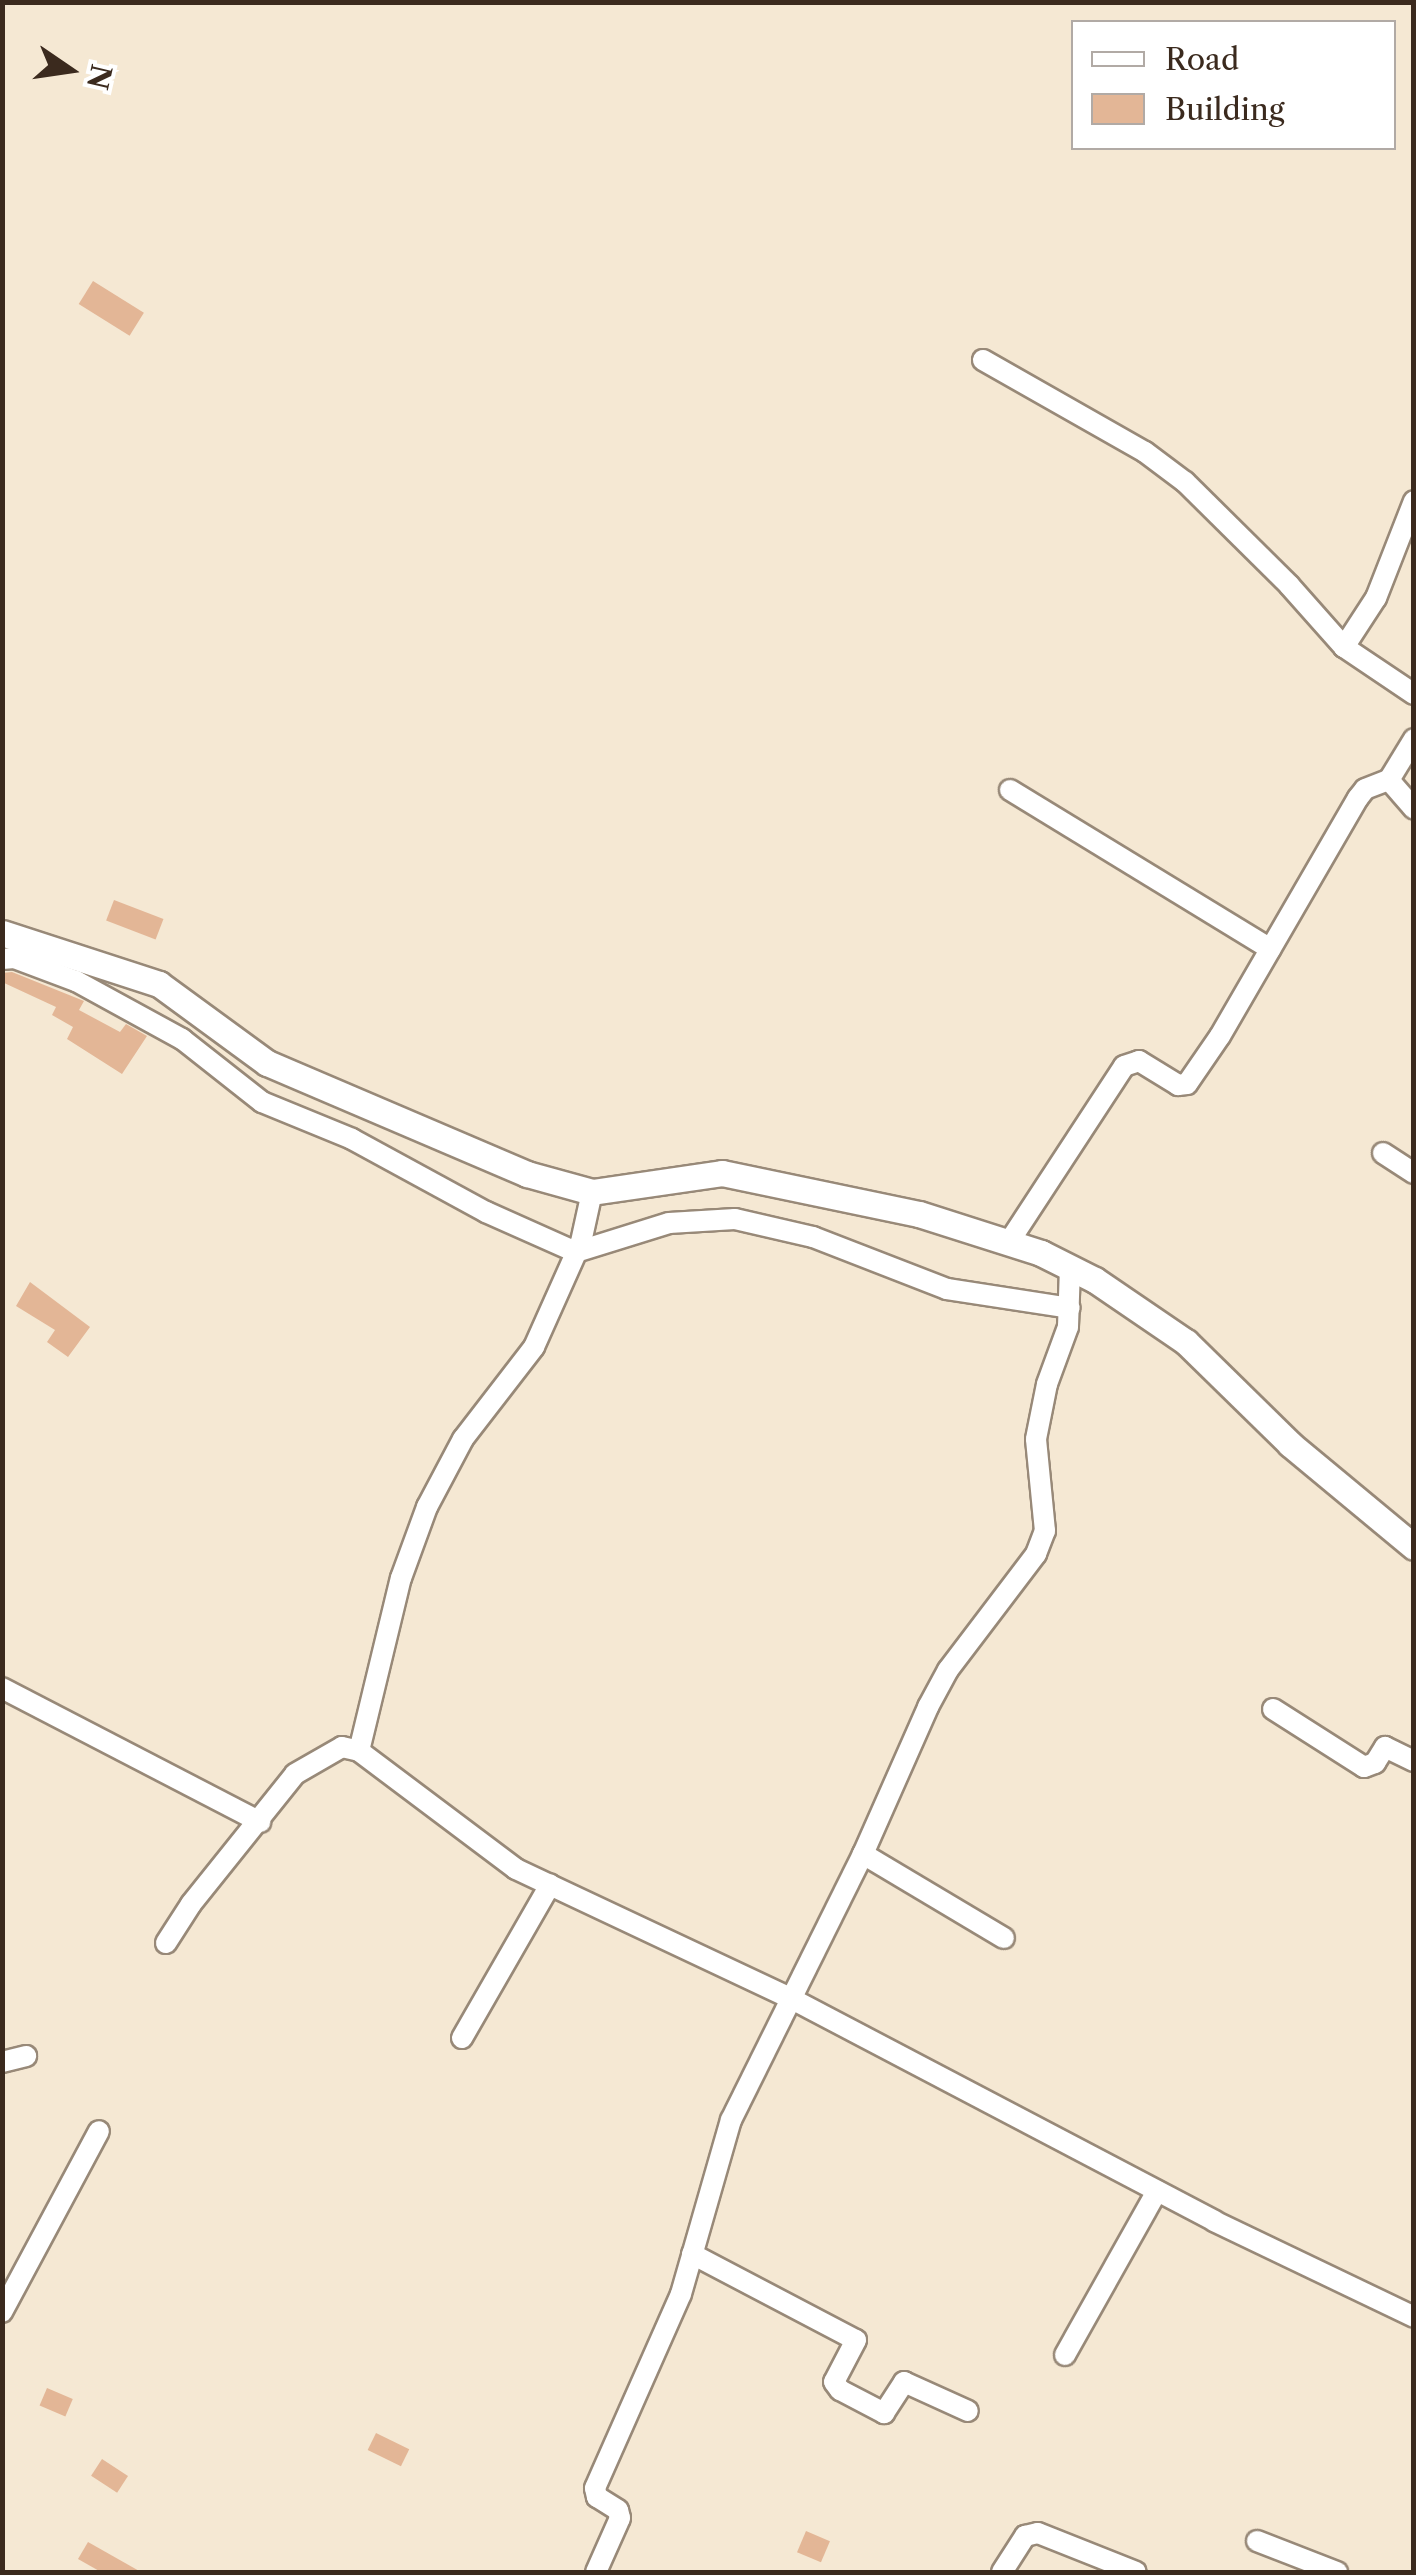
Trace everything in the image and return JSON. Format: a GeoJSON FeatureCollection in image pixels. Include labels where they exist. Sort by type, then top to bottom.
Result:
{"type":"FeatureCollection","features":[{"type":"Feature","properties":{"kind":"street"},"geometry":{"type":"LineString","coordinates":[[983,360],[1146,452],[1185,482],[1289,584],[1344,647],[1414,694]]}},
{"type":"Feature","properties":{"kind":"street"},"geometry":{"type":"LineString","coordinates":[[1344,647],[1376,598],[1414,501]]}},
{"type":"Feature","properties":{"kind":"street"},"geometry":{"type":"LineString","coordinates":[[1010,1242],[1124,1066],[1139,1061],[1178,1085],[1187,1084],[1358,798],[1365,789],[1389,780],[1414,739]]}},
{"type":"Feature","properties":{"kind":"street"},"geometry":{"type":"LineString","coordinates":[[1389,780],[1414,809]]}},
{"type":"Feature","properties":{"kind":"street"},"geometry":{"type":"LineString","coordinates":[[1010,790],[1270,948]]}},
{"type":"Feature","properties":{"kind":"street"},"geometry":{"type":"LineString","coordinates":[[2,933],[159,984],[267,1063],[527,1174],[592,1192],[722,1173],[919,1214],[1010,1242],[1070,1268],[1141,1309],[1186,1342],[1290,1444],[1414,1546]]}},
{"type":"Feature","properties":{"kind":"street"},"geometry":{"type":"LineString","coordinates":[[2,959],[43,966],[76,981],[182,1039],[262,1102],[352,1138],[486,1212],[576,1252],[669,1224],[734,1219],[813,1237],[947,1288],[1070,1308]]}},
{"type":"Feature","properties":{"kind":"street"},"geometry":{"type":"LineString","coordinates":[[1384,1153],[1414,1173]]}},
{"type":"Feature","properties":{"kind":"street"},"geometry":{"type":"LineString","coordinates":[[359,1751],[401,1578],[428,1508],[463,1440],[534,1347],[576,1252],[592,1192]]}},
{"type":"Feature","properties":{"kind":"street"},"geometry":{"type":"LineString","coordinates":[[596,2572],[620,2518],[618,2510],[598,2497],[595,2488],[667,2332],[731,2120],[863,1854],[948,1670],[1036,1554],[1045,1531],[1036,1439],[1070,1308],[1070,1268]]}},
{"type":"Feature","properties":{"kind":"street"},"geometry":{"type":"LineString","coordinates":[[2,1688],[260,1822]]}},
{"type":"Feature","properties":{"kind":"street"},"geometry":{"type":"LineString","coordinates":[[1273,1709],[1364,1767],[1375,1763],[1386,1747],[1414,1761]]}},
{"type":"Feature","properties":{"kind":"street"},"geometry":{"type":"LineString","coordinates":[[166,1943],[191,1904],[295,1774],[342,1747],[359,1751],[516,1869],[792,1999],[1157,2190],[1414,2316]]}},
{"type":"Feature","properties":{"kind":"street"},"geometry":{"type":"LineString","coordinates":[[863,1854],[1004,1938]]}},
{"type":"Feature","properties":{"kind":"street"},"geometry":{"type":"LineString","coordinates":[[462,2038],[550,1885]]}},
{"type":"Feature","properties":{"kind":"street"},"geometry":{"type":"LineString","coordinates":[[2,2062],[26,2056]]}},
{"type":"Feature","properties":{"kind":"street"},"geometry":{"type":"LineString","coordinates":[[2,2312],[100,2131]]}},
{"type":"Feature","properties":{"kind":"street"},"geometry":{"type":"LineString","coordinates":[[1065,2355],[1157,2190]]}},
{"type":"Feature","properties":{"kind":"street"},"geometry":{"type":"LineString","coordinates":[[692,2254],[856,2340],[834,2382],[840,2390],[884,2413],[904,2382],[968,2411]]}},
{"type":"Feature","properties":{"kind":"street"},"geometry":{"type":"LineString","coordinates":[[1002,2572],[1026,2536],[1038,2533],[1136,2572]]}},
{"type":"Feature","properties":{"kind":"street"},"geometry":{"type":"LineString","coordinates":[[1257,2541],[1337,2572]]}},
{"type":"Feature","properties":{"kind":"building"},"geometry":{"type":"Polygon","coordinates":[[[93,281],[144,313],[130,336],[79,304],[93,281]]]}},
{"type":"Feature","properties":{"kind":"building"},"geometry":{"type":"Polygon","coordinates":[[[114,900],[163,919],[156,940],[106,921],[114,900]]]}},
{"type":"Feature","properties":{"kind":"building"},"geometry":{"type":"Polygon","coordinates":[[[12,972],[84,1001],[79,1010],[120,1032],[126,1024],[147,1036],[122,1074],[67,1039],[73,1027],[52,1015],[56,1007],[2,982],[2,973],[12,972]]]}},
{"type":"Feature","properties":{"kind":"building"},"geometry":{"type":"Polygon","coordinates":[[[30,1282],[90,1327],[68,1357],[47,1342],[55,1330],[16,1306],[30,1282]]]}},
{"type":"Feature","properties":{"kind":"building"},"geometry":{"type":"Polygon","coordinates":[[[47,2388],[73,2399],[65,2416],[40,2405],[47,2388]]]}},
{"type":"Feature","properties":{"kind":"building"},"geometry":{"type":"Polygon","coordinates":[[[376,2433],[409,2449],[401,2466],[368,2450],[376,2433]]]}},
{"type":"Feature","properties":{"kind":"building"},"geometry":{"type":"Polygon","coordinates":[[[102,2459],[128,2476],[117,2493],[91,2476],[102,2459]]]}},
{"type":"Feature","properties":{"kind":"building"},"geometry":{"type":"Polygon","coordinates":[[[806,2531],[830,2541],[821,2562],[797,2552],[806,2531]]]}},
{"type":"Feature","properties":{"kind":"building"},"geometry":{"type":"Polygon","coordinates":[[[88,2542],[141,2572],[101,2572],[78,2559],[88,2542]]]}}]}
